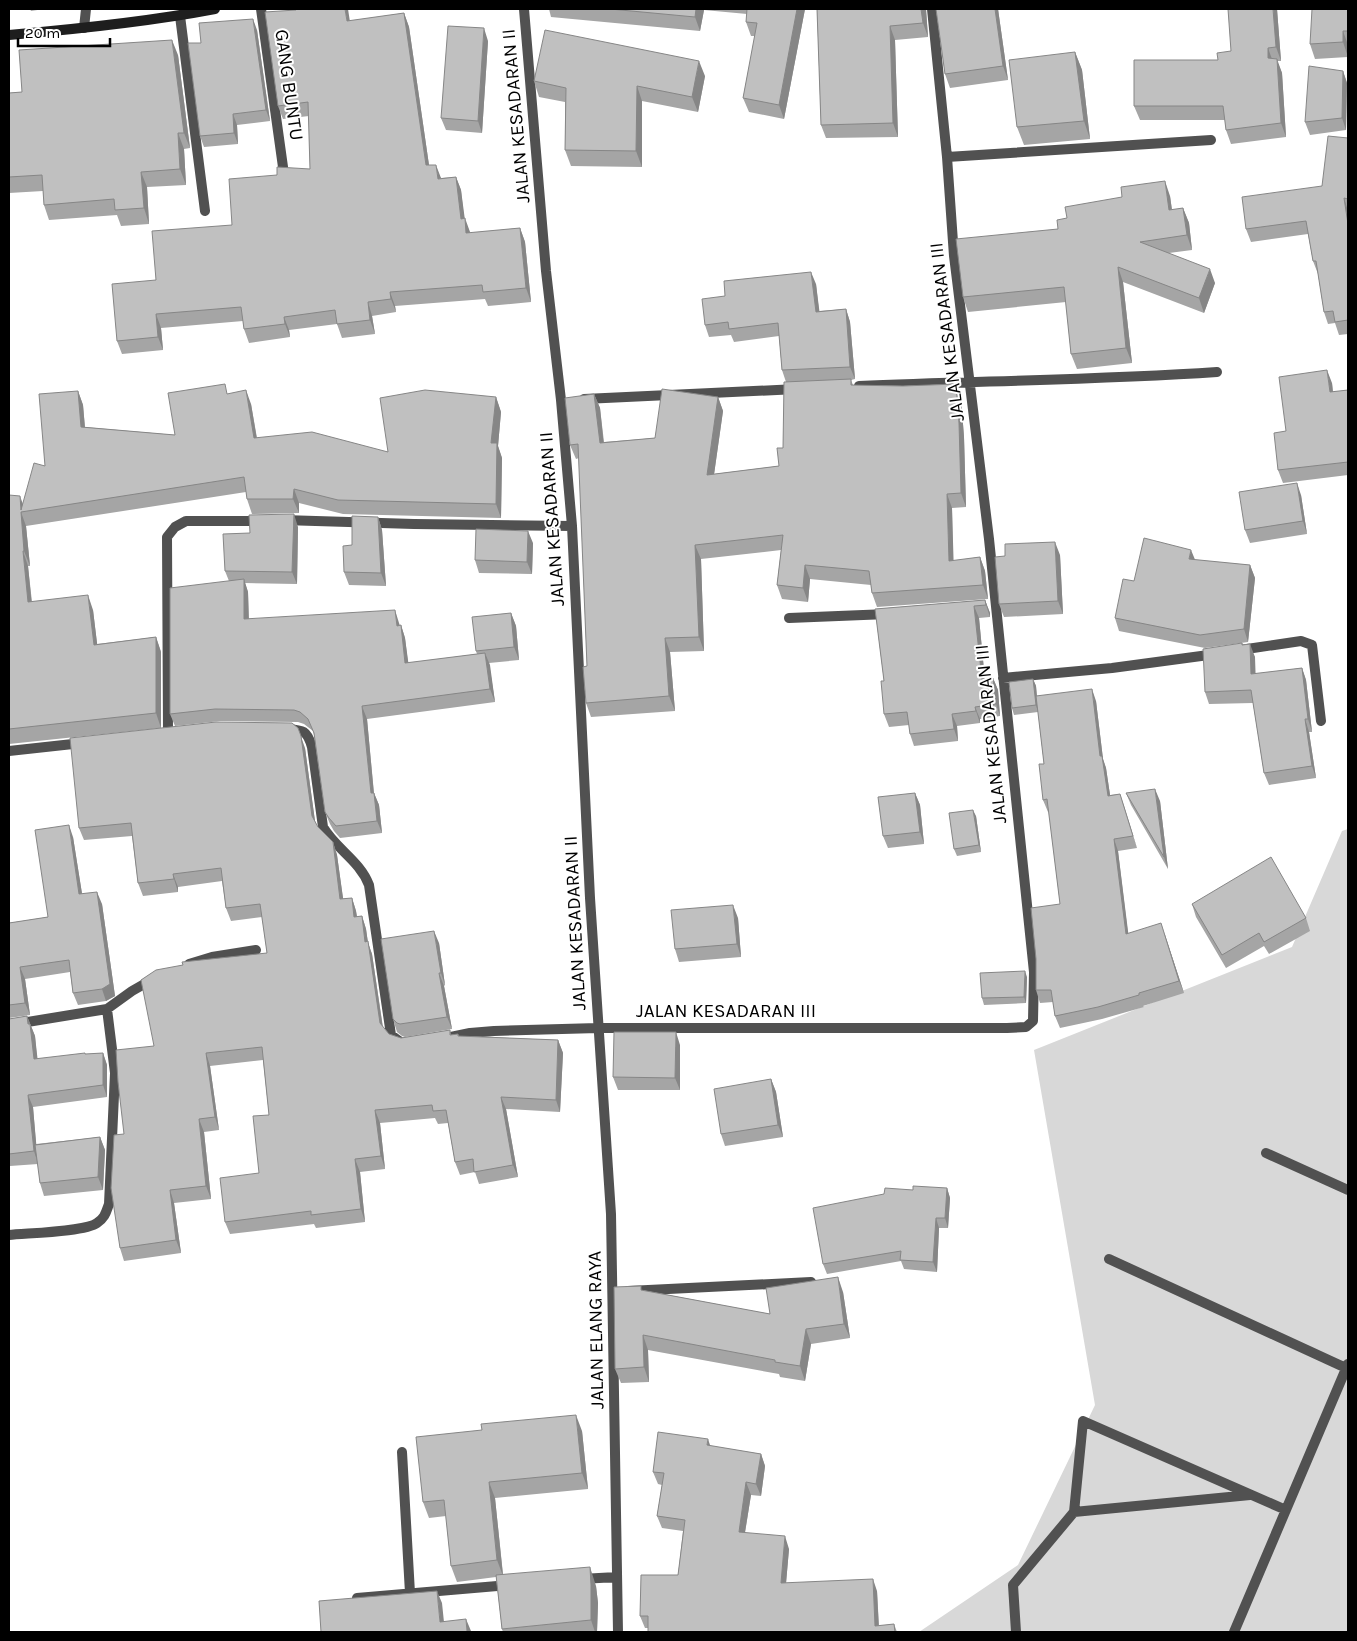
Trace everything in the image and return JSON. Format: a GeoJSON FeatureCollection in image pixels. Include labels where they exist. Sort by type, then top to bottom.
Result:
{"type":"FeatureCollection","features":[{"type":"Feature","properties":{"kind":"main road"},"geometry":{"type":"LineString","coordinates":[[9,35],[180,16],[215,9]]}},
{"type":"Feature","properties":{"kind":"street"},"geometry":{"type":"LineString","coordinates":[[84,28],[86,9]]}},
{"type":"Feature","properties":{"kind":"street","name":"GANG BUNTU"},"geometry":{"type":"LineString","coordinates":[[261,9],[283,167]]}},
{"type":"Feature","properties":{"kind":"street","name":"JALAN KESADARAN II"},"geometry":{"type":"LineString","coordinates":[[524,9],[546,271],[561,400],[572,526],[598,1028]]}},
{"type":"Feature","properties":{"kind":"street","name":"JALAN KESADARAN III"},"geometry":{"type":"LineString","coordinates":[[598,1028],[1007,1028],[1026,1027],[1034,1021],[1034,972],[1003,678],[991,606],[970,381],[954,256],[947,157],[932,9]]}},
{"type":"Feature","properties":{"kind":"street"},"geometry":{"type":"LineString","coordinates":[[180,16],[205,211]]}},
{"type":"Feature","properties":{"kind":"street"},"geometry":{"type":"LineString","coordinates":[[947,157],[1211,140]]}},
{"type":"Feature","properties":{"kind":"street"},"geometry":{"type":"LineString","coordinates":[[850,386],[970,381],[1064,380],[1217,372]]}},
{"type":"Feature","properties":{"kind":"street"},"geometry":{"type":"LineString","coordinates":[[561,400],[810,388]]}},
{"type":"Feature","properties":{"kind":"street"},"geometry":{"type":"LineString","coordinates":[[168,733],[167,537],[180,524],[186,521],[310,520],[414,524],[572,526]]}},
{"type":"Feature","properties":{"kind":"street"},"geometry":{"type":"LineString","coordinates":[[789,618],[901,613]]}},
{"type":"Feature","properties":{"kind":"street"},"geometry":{"type":"LineString","coordinates":[[1003,678],[1112,668],[1301,641],[1312,645],[1321,721]]}},
{"type":"Feature","properties":{"kind":"street"},"geometry":{"type":"LineString","coordinates":[[278,729],[298,729],[306,732],[309,736],[323,827],[328,835],[365,875],[369,885],[391,1035],[398,1042],[412,1044]]}},
{"type":"Feature","properties":{"kind":"street"},"geometry":{"type":"LineString","coordinates":[[9,751],[91,742]]}},
{"type":"Feature","properties":{"kind":"street"},"geometry":{"type":"LineString","coordinates":[[179,966],[212,957],[256,950]]}},
{"type":"Feature","properties":{"kind":"street"},"geometry":{"type":"LineString","coordinates":[[9,1026],[108,1008],[132,991],[159,976]]}},
{"type":"Feature","properties":{"kind":"street"},"geometry":{"type":"LineString","coordinates":[[9,1235],[65,1231],[96,1225],[104,1217],[109,1204],[115,1073],[108,1008]]}},
{"type":"Feature","properties":{"kind":"street"},"geometry":{"type":"LineString","coordinates":[[436,1040],[470,1033],[494,1031],[598,1028]]}},
{"type":"Feature","properties":{"kind":"street","name":"JALAN ELANG RAYA"},"geometry":{"type":"LineString","coordinates":[[598,1028],[611,1214],[618,1632]]}},
{"type":"Feature","properties":{"kind":"street"},"geometry":{"type":"LineString","coordinates":[[1266,1154],[1348,1190]]}},
{"type":"Feature","properties":{"kind":"street"},"geometry":{"type":"LineString","coordinates":[[1109,1259],[1347,1366],[1234,1632]]}},
{"type":"Feature","properties":{"kind":"street"},"geometry":{"type":"LineString","coordinates":[[612,1291],[811,1282]]}},
{"type":"Feature","properties":{"kind":"street"},"geometry":{"type":"LineString","coordinates":[[1016,1632],[1013,1585],[1074,1512],[1082,1421],[1286,1510]]}},
{"type":"Feature","properties":{"kind":"street"},"geometry":{"type":"LineString","coordinates":[[402,1452],[410,1593]]}},
{"type":"Feature","properties":{"kind":"street"},"geometry":{"type":"LineString","coordinates":[[1074,1512],[1252,1495]]}},
{"type":"Feature","properties":{"kind":"street"},"geometry":{"type":"LineString","coordinates":[[568,1580],[617,1577]]}},
{"type":"Feature","properties":{"kind":"street"},"geometry":{"type":"LineString","coordinates":[[342,1600],[518,1584]]}},
{"type":"Feature","properties":{"kind":"shaded area"},"geometry":{"type":"Polygon","coordinates":[[[1348,829],[1348,1632],[919,1632],[1018,1565],[1095,1405],[1034,1050],[1292,947],[1342,831],[1348,829]]]}},
{"type":"Feature","properties":{"kind":"building"},"geometry":{"type":"Polygon","coordinates":[[[296,9],[345,9],[347,21],[404,13],[426,165],[436,165],[438,179],[456,177],[461,219],[465,218],[466,233],[520,228],[526,288],[483,292],[482,285],[390,292],[391,299],[368,302],[370,320],[337,324],[335,310],[284,317],[285,324],[244,329],[241,307],[156,314],[158,337],[117,341],[112,284],[156,280],[152,231],[232,225],[229,179],[277,175],[277,167],[310,169],[308,102],[278,106],[265,12],[296,9]]]}},
{"type":"Feature","properties":{"kind":"building"},"geometry":{"type":"Polygon","coordinates":[[[610,9],[696,9],[695,17],[610,9]]]}},
{"type":"Feature","properties":{"kind":"building"},"geometry":{"type":"Polygon","coordinates":[[[747,9],[797,9],[779,105],[743,98],[757,23],[746,22],[747,9]]]}},
{"type":"Feature","properties":{"kind":"building"},"geometry":{"type":"Polygon","coordinates":[[[817,9],[921,9],[923,23],[890,26],[893,123],[821,125],[817,9]]]}},
{"type":"Feature","properties":{"kind":"building"},"geometry":{"type":"Polygon","coordinates":[[[936,9],[995,9],[1003,66],[945,74],[936,9]]]}},
{"type":"Feature","properties":{"kind":"building"},"geometry":{"type":"Polygon","coordinates":[[[1228,9],[1273,9],[1276,47],[1268,48],[1268,58],[1277,59],[1281,123],[1226,130],[1223,106],[1134,106],[1134,60],[1218,60],[1217,53],[1231,51],[1228,9]]]}},
{"type":"Feature","properties":{"kind":"building"},"geometry":{"type":"Polygon","coordinates":[[[1312,9],[1348,9],[1348,31],[1343,31],[1343,42],[1310,44],[1312,9]]]}},
{"type":"Feature","properties":{"kind":"building"},"geometry":{"type":"Polygon","coordinates":[[[253,19],[266,110],[233,114],[234,133],[200,136],[188,43],[201,43],[199,23],[253,19]]]}},
{"type":"Feature","properties":{"kind":"building"},"geometry":{"type":"Polygon","coordinates":[[[448,26],[484,28],[478,121],[441,118],[448,26]]]}},
{"type":"Feature","properties":{"kind":"building"},"geometry":{"type":"Polygon","coordinates":[[[545,30],[699,61],[692,97],[637,86],[636,151],[565,150],[566,88],[534,81],[545,30]]]}},
{"type":"Feature","properties":{"kind":"building"},"geometry":{"type":"Polygon","coordinates":[[[172,40],[184,133],[178,133],[180,169],[141,172],[144,208],[115,210],[114,199],[44,205],[42,175],[9,177],[9,93],[22,92],[19,50],[172,40]]]}},
{"type":"Feature","properties":{"kind":"building"},"geometry":{"type":"Polygon","coordinates":[[[1075,52],[1084,121],[1017,127],[1009,60],[1075,52]]]}},
{"type":"Feature","properties":{"kind":"building"},"geometry":{"type":"Polygon","coordinates":[[[1309,66],[1343,71],[1342,118],[1305,122],[1309,66]]]}},
{"type":"Feature","properties":{"kind":"building"},"geometry":{"type":"Polygon","coordinates":[[[1328,136],[1348,138],[1348,199],[1344,198],[1348,224],[1348,320],[1335,322],[1333,311],[1324,312],[1316,261],[1313,261],[1306,221],[1246,229],[1242,197],[1322,186],[1328,136]]]}},
{"type":"Feature","properties":{"kind":"building"},"geometry":{"type":"Polygon","coordinates":[[[1165,181],[1169,210],[1183,208],[1187,235],[1140,242],[1210,269],[1199,298],[1118,267],[1126,348],[1071,354],[1064,287],[963,297],[956,239],[1058,229],[1057,220],[1067,218],[1065,207],[1122,197],[1121,187],[1165,181]]]}},
{"type":"Feature","properties":{"kind":"building"},"geometry":{"type":"Polygon","coordinates":[[[811,272],[816,312],[846,309],[850,367],[782,370],[778,323],[729,329],[728,322],[705,325],[702,299],[725,296],[724,281],[811,272]]]}},
{"type":"Feature","properties":{"kind":"building"},"geometry":{"type":"Polygon","coordinates":[[[1327,370],[1330,392],[1348,390],[1348,462],[1278,470],[1274,433],[1286,431],[1279,377],[1327,370]]]}},
{"type":"Feature","properties":{"kind":"building"},"geometry":{"type":"Polygon","coordinates":[[[851,379],[851,385],[956,384],[961,493],[947,494],[949,561],[980,557],[983,585],[872,593],[869,571],[805,565],[803,588],[777,585],[783,535],[695,545],[699,637],[665,638],[669,696],[586,703],[583,667],[587,666],[578,444],[570,445],[565,398],[594,394],[600,443],[655,438],[662,389],[718,397],[707,475],[779,466],[777,448],[783,448],[784,382],[851,379]]]}},
{"type":"Feature","properties":{"kind":"building"},"geometry":{"type":"Polygon","coordinates":[[[225,384],[227,394],[246,390],[254,438],[312,432],[388,452],[380,398],[425,390],[496,397],[491,443],[497,443],[496,504],[338,500],[294,489],[293,499],[247,499],[244,477],[21,512],[28,602],[88,595],[94,645],[156,637],[156,713],[9,729],[9,495],[20,496],[21,510],[34,463],[45,466],[39,394],[78,391],[81,427],[175,435],[168,393],[225,384]]]}},
{"type":"Feature","properties":{"kind":"building"},"geometry":{"type":"Polygon","coordinates":[[[1297,483],[1303,521],[1245,530],[1239,492],[1297,483]]]}},
{"type":"Feature","properties":{"kind":"building"},"geometry":{"type":"Polygon","coordinates":[[[294,514],[292,572],[225,571],[223,534],[250,533],[249,515],[294,514]]]}},
{"type":"Feature","properties":{"kind":"building"},"geometry":{"type":"Polygon","coordinates":[[[352,516],[378,517],[381,573],[344,572],[343,546],[352,545],[352,516]]]}},
{"type":"Feature","properties":{"kind":"building"},"geometry":{"type":"Polygon","coordinates":[[[476,529],[528,531],[527,562],[475,560],[476,529]]]}},
{"type":"Feature","properties":{"kind":"building"},"geometry":{"type":"Polygon","coordinates":[[[1144,538],[1191,550],[1189,559],[1250,565],[1244,629],[1200,635],[1115,618],[1123,579],[1134,581],[1144,538]]]}},
{"type":"Feature","properties":{"kind":"building"},"geometry":{"type":"Polygon","coordinates":[[[1055,542],[1058,601],[999,604],[995,557],[1005,556],[1005,544],[1055,542]]]}},
{"type":"Feature","properties":{"kind":"building"},"geometry":{"type":"Polygon","coordinates":[[[244,579],[244,619],[395,610],[397,626],[401,625],[405,663],[485,653],[490,689],[362,706],[371,793],[374,793],[377,821],[336,826],[329,818],[325,812],[314,733],[308,719],[300,712],[294,710],[215,709],[170,714],[170,588],[244,579]]]}},
{"type":"Feature","properties":{"kind":"building"},"geometry":{"type":"Polygon","coordinates":[[[985,600],[986,605],[974,606],[982,680],[993,678],[996,704],[975,707],[976,711],[952,714],[954,729],[910,734],[907,712],[884,714],[881,681],[884,681],[875,609],[985,600]]]}},
{"type":"Feature","properties":{"kind":"building"},"geometry":{"type":"Polygon","coordinates":[[[511,613],[514,647],[476,651],[472,617],[511,613]]]}},
{"type":"Feature","properties":{"kind":"building"},"geometry":{"type":"Polygon","coordinates":[[[1242,643],[1242,645],[1250,644],[1251,674],[1302,668],[1308,719],[1305,719],[1312,766],[1264,773],[1251,690],[1205,692],[1203,649],[1242,643]]]}},
{"type":"Feature","properties":{"kind":"building"},"geometry":{"type":"Polygon","coordinates":[[[1033,679],[1036,705],[1012,708],[1009,682],[1033,679]]]}},
{"type":"Feature","properties":{"kind":"building"},"geometry":{"type":"Polygon","coordinates":[[[1092,689],[1100,756],[1102,756],[1108,796],[1120,794],[1133,836],[1114,839],[1126,934],[1161,923],[1179,981],[1098,1007],[1055,1016],[1051,990],[1036,990],[1036,959],[1031,908],[1060,904],[1047,799],[1043,800],[1039,764],[1044,764],[1036,696],[1092,689]]]}},
{"type":"Feature","properties":{"kind":"building"},"geometry":{"type":"Polygon","coordinates":[[[216,722],[292,723],[298,728],[301,736],[312,816],[318,827],[333,842],[340,899],[352,898],[354,917],[362,916],[365,942],[368,941],[380,1023],[389,1034],[401,1038],[450,1030],[450,1035],[458,1034],[458,1036],[558,1040],[556,1100],[501,1097],[513,1165],[474,1172],[473,1159],[455,1162],[446,1110],[433,1111],[432,1105],[375,1110],[381,1156],[355,1159],[361,1209],[311,1215],[311,1211],[225,1222],[220,1178],[259,1173],[253,1116],[269,1115],[262,1047],[206,1053],[215,1117],[199,1119],[206,1186],[170,1190],[176,1240],[120,1248],[111,1188],[114,1135],[124,1134],[116,1050],[154,1046],[141,980],[156,970],[183,965],[182,962],[267,953],[260,904],[226,908],[221,868],[173,874],[174,879],[138,883],[131,823],[79,828],[70,738],[216,722]]]}},
{"type":"Feature","properties":{"kind":"building"},"geometry":{"type":"Polygon","coordinates":[[[1155,789],[1164,857],[1126,793],[1155,789]]]}},
{"type":"Feature","properties":{"kind":"building"},"geometry":{"type":"Polygon","coordinates":[[[915,793],[920,832],[883,836],[878,797],[915,793]]]}},
{"type":"Feature","properties":{"kind":"building"},"geometry":{"type":"Polygon","coordinates":[[[973,810],[979,845],[954,849],[949,813],[973,810]]]}},
{"type":"Feature","properties":{"kind":"building"},"geometry":{"type":"Polygon","coordinates":[[[69,825],[79,894],[97,892],[110,984],[102,989],[73,993],[69,960],[20,967],[25,1003],[9,1005],[9,923],[48,917],[35,830],[69,825]]]}},
{"type":"Feature","properties":{"kind":"building"},"geometry":{"type":"Polygon","coordinates":[[[1271,857],[1306,918],[1264,942],[1259,933],[1222,955],[1192,904],[1271,857]]]}},
{"type":"Feature","properties":{"kind":"building"},"geometry":{"type":"Polygon","coordinates":[[[733,905],[737,944],[675,949],[671,910],[733,905]]]}},
{"type":"Feature","properties":{"kind":"building"},"geometry":{"type":"Polygon","coordinates":[[[434,931],[447,1017],[397,1023],[393,1019],[381,939],[434,931]]]}},
{"type":"Feature","properties":{"kind":"building"},"geometry":{"type":"Polygon","coordinates":[[[1025,971],[1024,997],[982,998],[980,973],[1025,971]]]}},
{"type":"Feature","properties":{"kind":"building"},"geometry":{"type":"Polygon","coordinates":[[[27,1016],[28,1024],[30,1024],[34,1059],[85,1053],[103,1053],[103,1085],[28,1095],[34,1151],[9,1154],[9,1019],[27,1016]]]}},
{"type":"Feature","properties":{"kind":"building"},"geometry":{"type":"Polygon","coordinates":[[[614,1032],[676,1032],[675,1078],[613,1077],[614,1032]]]}},
{"type":"Feature","properties":{"kind":"building"},"geometry":{"type":"Polygon","coordinates":[[[771,1079],[778,1125],[721,1134],[714,1089],[771,1079]]]}},
{"type":"Feature","properties":{"kind":"building"},"geometry":{"type":"Polygon","coordinates":[[[100,1137],[98,1177],[40,1183],[35,1145],[100,1137]]]}},
{"type":"Feature","properties":{"kind":"building"},"geometry":{"type":"Polygon","coordinates":[[[913,1186],[947,1188],[945,1218],[936,1218],[933,1262],[900,1260],[901,1251],[823,1264],[813,1208],[884,1194],[885,1188],[913,1190],[913,1186]]]}},
{"type":"Feature","properties":{"kind":"building"},"geometry":{"type":"Polygon","coordinates":[[[838,1277],[844,1324],[806,1329],[800,1366],[643,1335],[644,1367],[615,1369],[614,1287],[641,1286],[641,1290],[770,1314],[766,1288],[838,1277]]]}},
{"type":"Feature","properties":{"kind":"building"},"geometry":{"type":"Polygon","coordinates":[[[576,1415],[582,1473],[489,1482],[497,1560],[451,1566],[444,1500],[423,1502],[416,1437],[482,1430],[481,1424],[576,1415]]]}},
{"type":"Feature","properties":{"kind":"building"},"geometry":{"type":"Polygon","coordinates":[[[658,1432],[708,1439],[707,1445],[761,1454],[756,1484],[746,1482],[739,1532],[785,1536],[781,1583],[873,1579],[875,1626],[894,1624],[895,1632],[648,1632],[648,1616],[640,1616],[641,1575],[678,1575],[685,1520],[657,1516],[664,1473],[653,1472],[658,1432]]]}},
{"type":"Feature","properties":{"kind":"building"},"geometry":{"type":"Polygon","coordinates":[[[590,1567],[591,1620],[502,1629],[496,1575],[590,1567]]]}},
{"type":"Feature","properties":{"kind":"building"},"geometry":{"type":"Polygon","coordinates":[[[437,1591],[440,1622],[466,1619],[467,1632],[321,1632],[319,1601],[437,1591]]]}}]}
